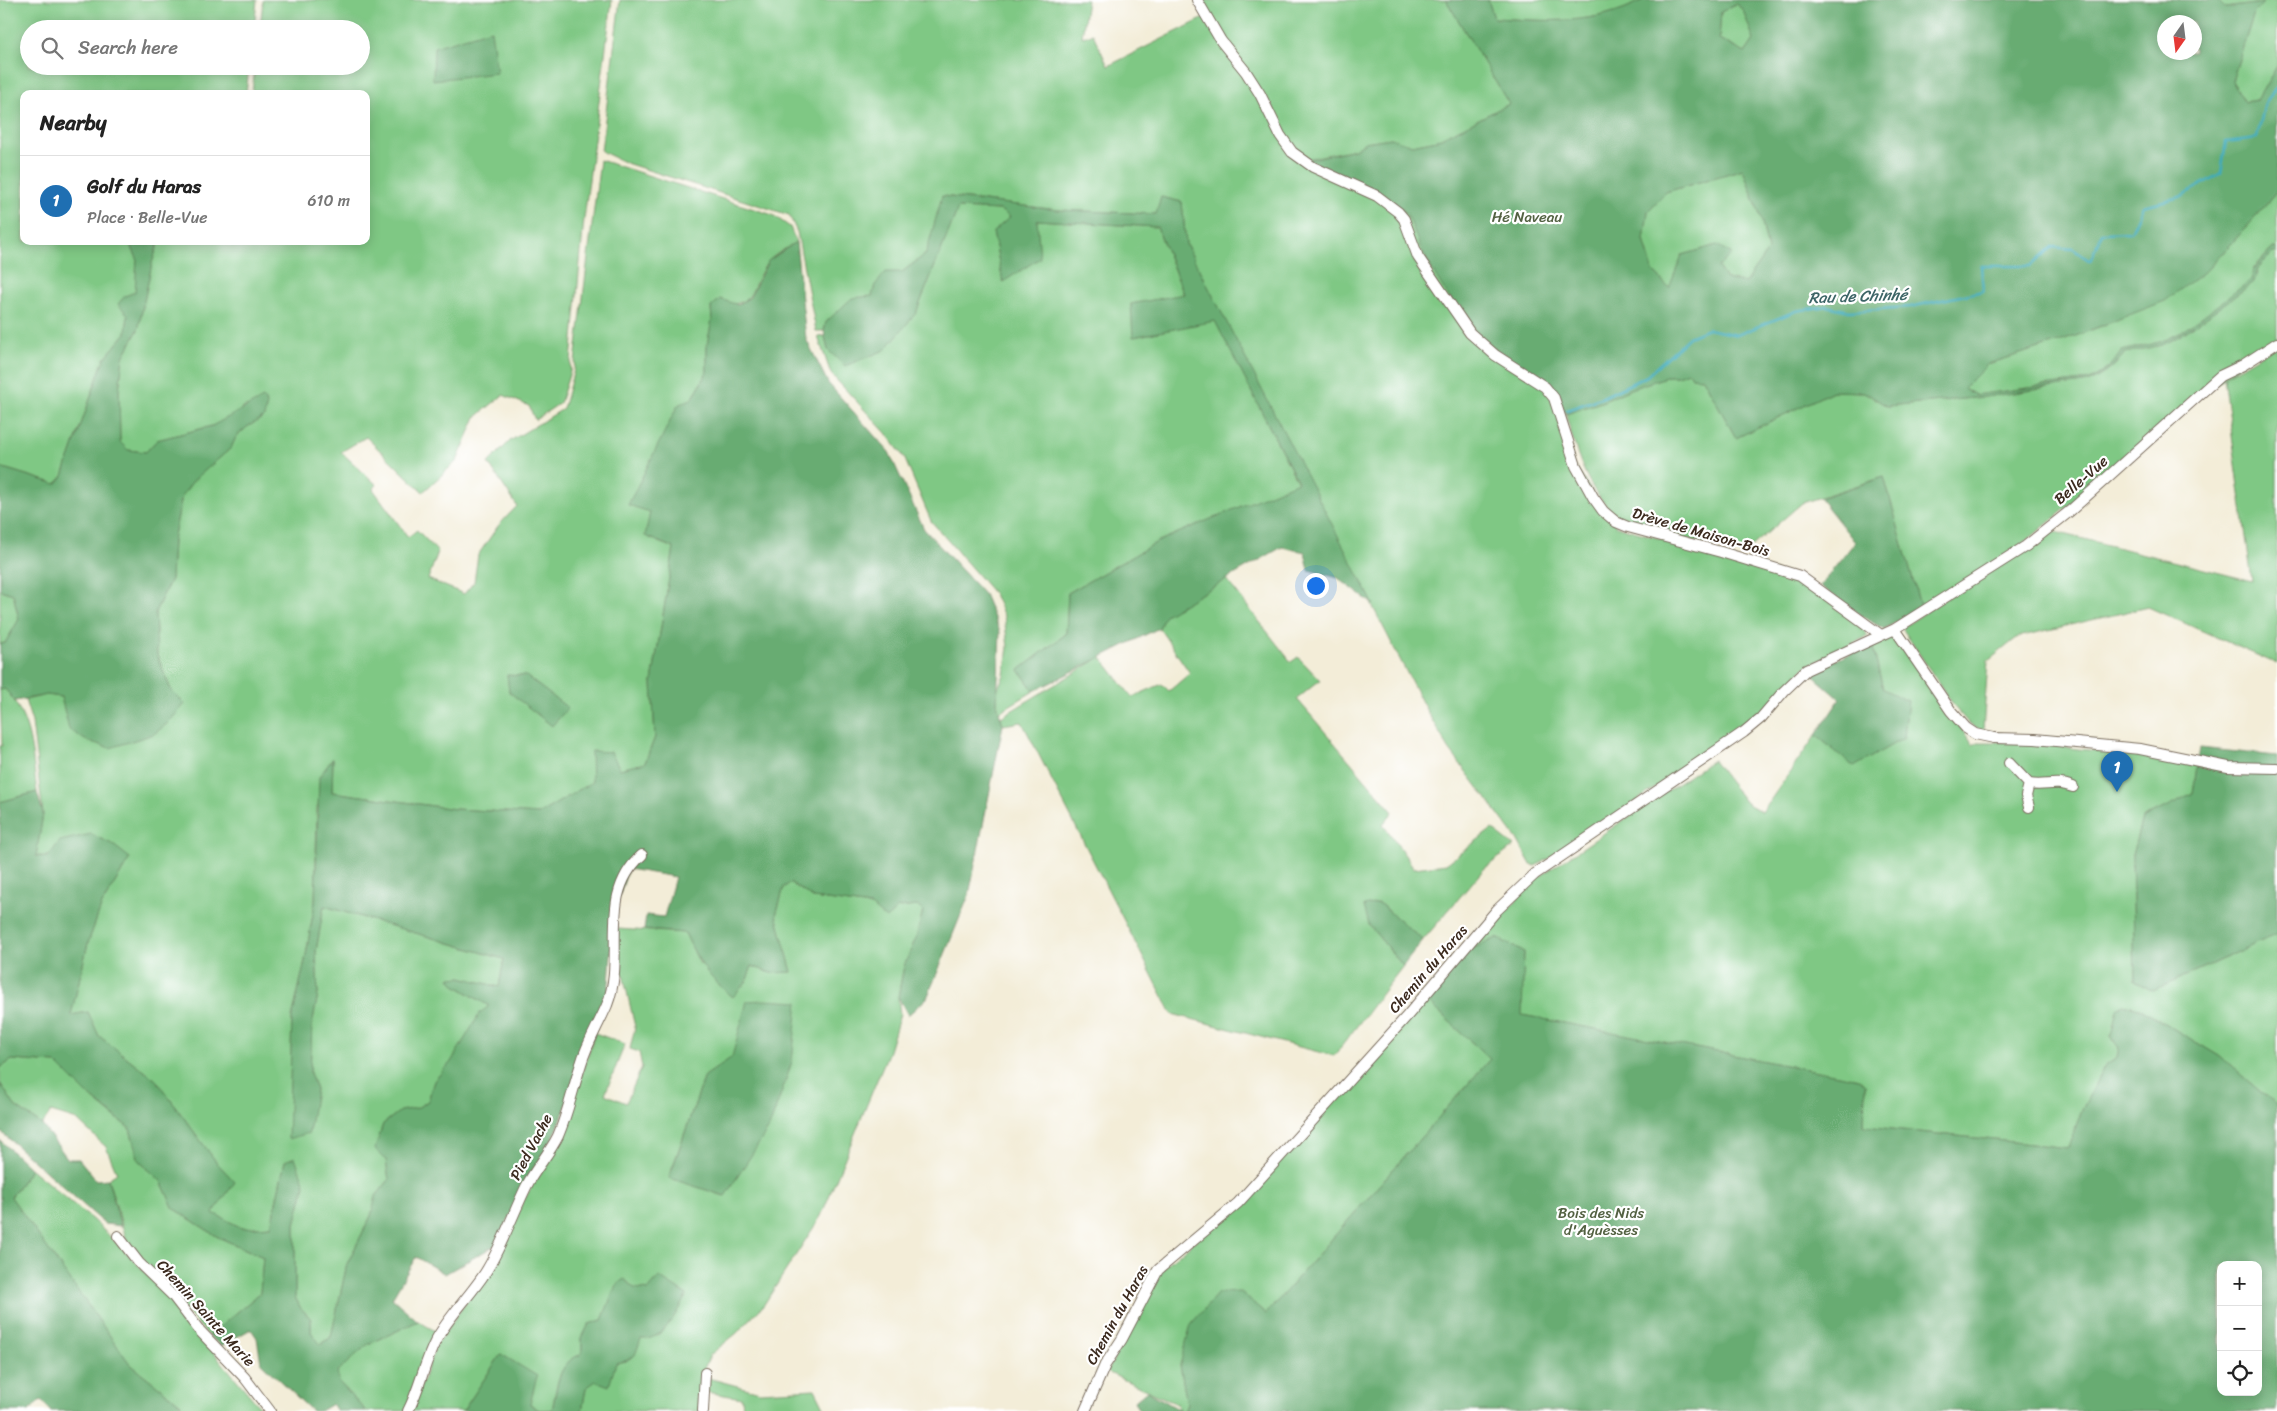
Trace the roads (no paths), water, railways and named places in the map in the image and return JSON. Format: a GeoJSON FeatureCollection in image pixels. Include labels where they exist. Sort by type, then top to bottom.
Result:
{"type":"FeatureCollection","features":[{"type":"Feature","properties":{"kind":"street","name":"Drève de Maison-Bois"},"geometry":{"type":"LineString","coordinates":[[1197,0],[1221,41],[1256,87],[1280,136],[1292,152],[1313,168],[1377,196],[1398,212],[1404,219],[1418,257],[1470,333],[1495,355],[1533,379],[1554,398],[1576,466],[1603,511],[1616,522],[1628,527],[1800,576],[1880,635]]}},
{"type":"Feature","properties":{"kind":"street","name":"Belle-Vue"},"geometry":{"type":"LineString","coordinates":[[1880,635],[1895,629],[2026,546],[2070,510],[2220,376],[2244,365],[2277,343]]}},
{"type":"Feature","properties":{"kind":"street"},"geometry":{"type":"LineString","coordinates":[[1895,629],[1950,711],[1966,728],[1975,734],[1994,738],[2034,739],[2140,749],[2228,767],[2277,768]]}},
{"type":"Feature","properties":{"kind":"street","name":"Chemin du Haras"},"geometry":{"type":"LineString","coordinates":[[1085,1411],[1105,1364],[1122,1339],[1158,1270],[1238,1203],[1408,1016],[1497,910],[1535,874],[1744,732],[1761,718],[1784,691],[1806,670],[1880,635]]}},
{"type":"Feature","properties":{"kind":"street"},"geometry":{"type":"LineString","coordinates":[[2009,763],[2029,784],[2061,783],[2072,787]]}},
{"type":"Feature","properties":{"kind":"street"},"geometry":{"type":"LineString","coordinates":[[2029,784],[2026,796],[2029,806]]}},
{"type":"Feature","properties":{"kind":"street","name":"Pied Vache"},"geometry":{"type":"LineString","coordinates":[[408,1411],[417,1394],[435,1343],[449,1320],[484,1274],[500,1246],[525,1189],[557,1137],[573,1093],[581,1063],[611,992],[616,958],[614,920],[620,888],[627,871],[642,855]]}},
{"type":"Feature","properties":{"kind":"street","name":"Chemin Sainte Marie"},"geometry":{"type":"LineString","coordinates":[[118,1236],[139,1263],[173,1296],[199,1330],[245,1378],[270,1411]]}},
{"type":"Feature","properties":{"kind":"street"},"geometry":{"type":"LineString","coordinates":[[703,1411],[705,1373]]}},
{"type":"Feature","properties":{"kind":"waterway","name":"Rau de Chinhé"},"geometry":{"type":"LineString","coordinates":[[1567,410],[1603,397],[1647,376],[1689,337],[1708,329],[1737,335],[1796,311],[1827,306],[1849,311],[1910,307],[1983,291],[1981,266],[2031,266],[2052,247],[2073,249],[2090,261],[2102,233],[2131,232],[2143,206],[2180,197],[2221,173],[2226,142],[2257,138],[2265,103],[2277,87]]}},
{"type":"Feature","properties":{"kind":"place","name":"Golf du Haras"},"geometry":{"type":"Point","coordinates":[2117,792]}},
{"type":"Feature","properties":{"kind":"park label","name":"Hé Naveau"},"geometry":{"type":"Point","coordinates":[1527,217]}},
{"type":"Feature","properties":{"kind":"park label","name":"Bois des Nids d'Aguèsses"},"geometry":{"type":"Point","coordinates":[1601,1222]}}]}
